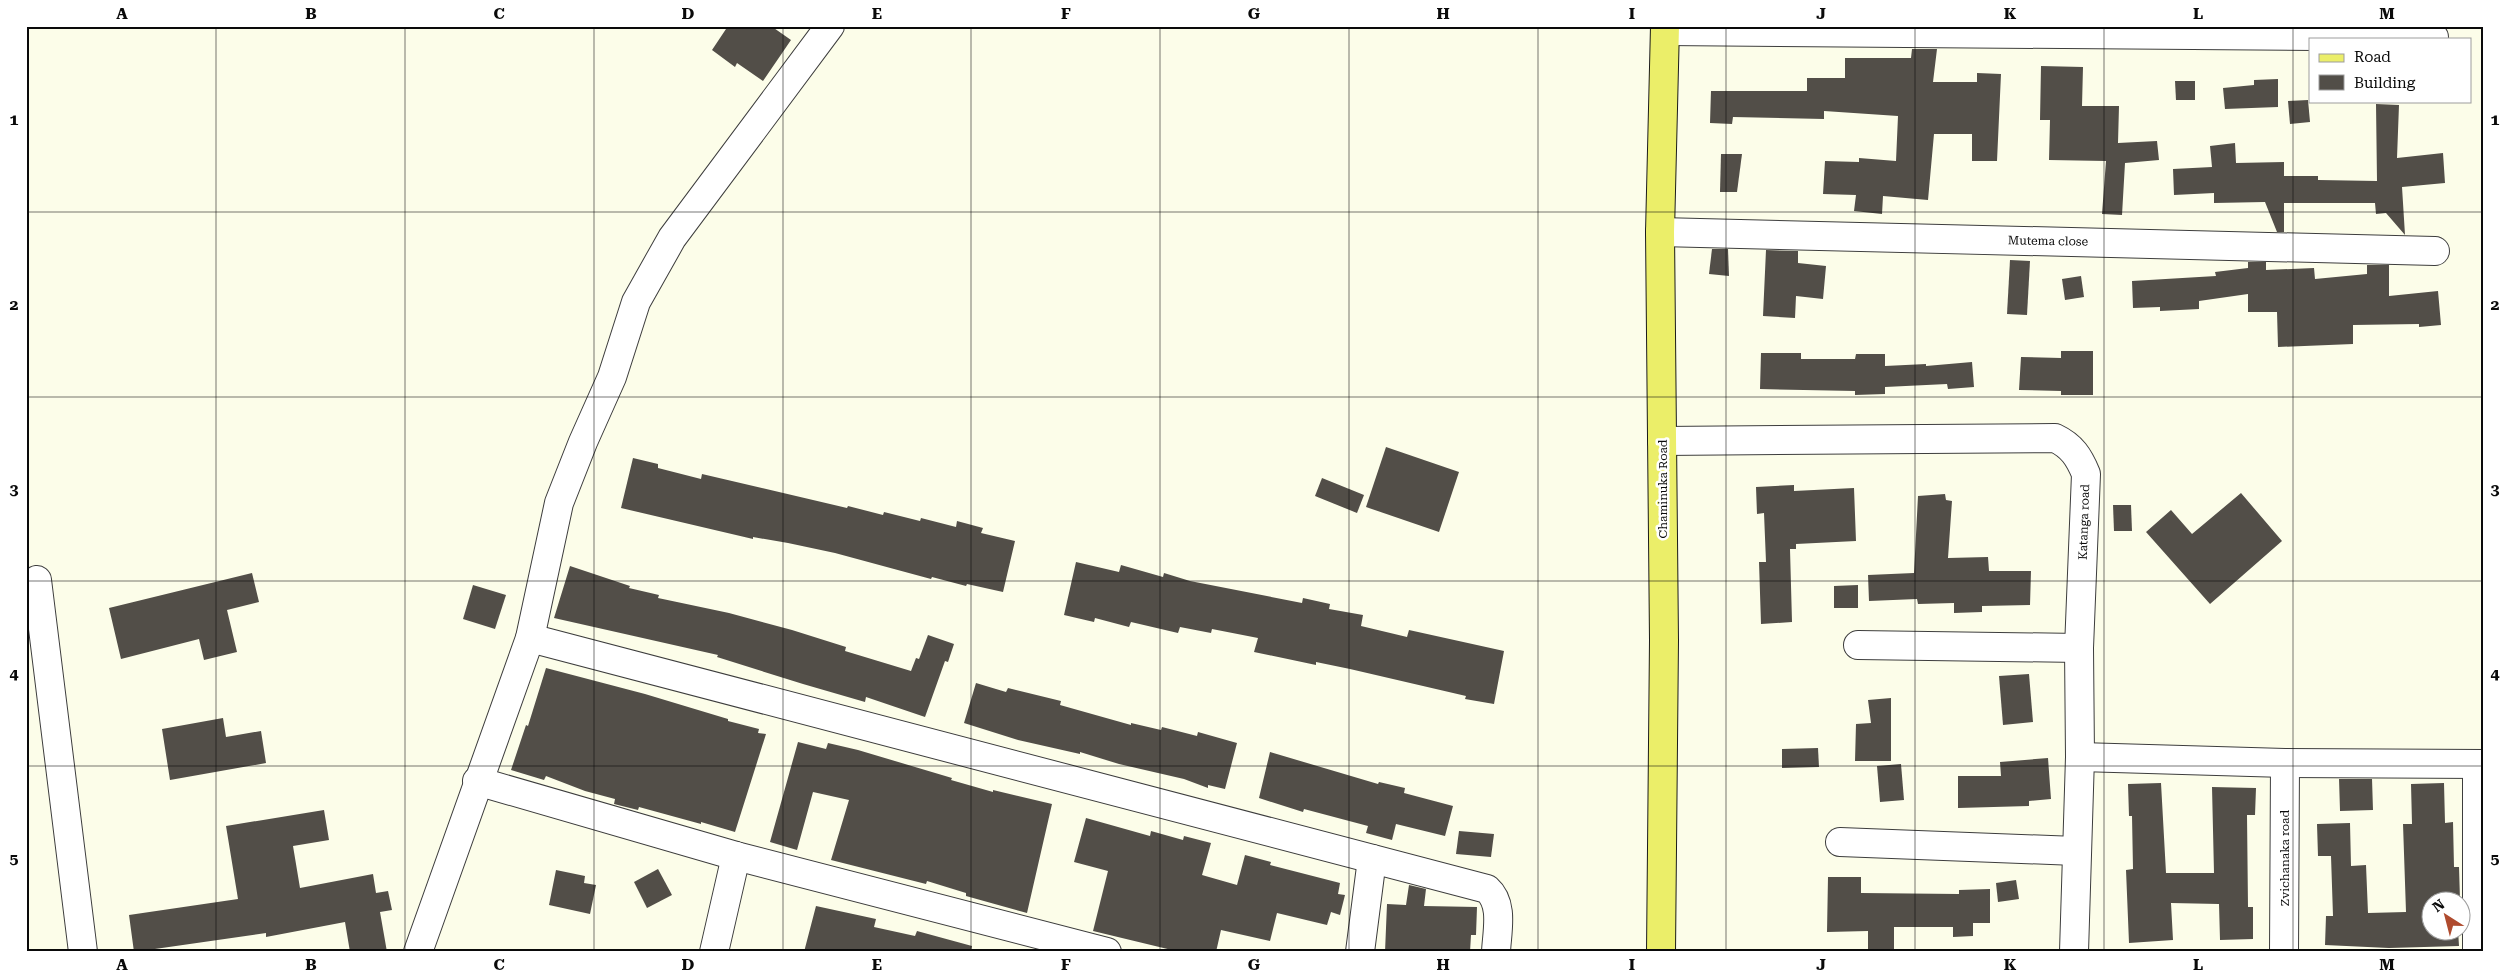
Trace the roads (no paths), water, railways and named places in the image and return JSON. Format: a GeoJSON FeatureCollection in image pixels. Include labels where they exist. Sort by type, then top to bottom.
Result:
{"type":"FeatureCollection","features":[{"type":"Feature","properties":{"kind":"main road","name":"Chaminuka Road"},"geometry":{"type":"LineString","coordinates":[[1661,952],[1664,649],[1660,232],[1665,29]]}},
{"type":"Feature","properties":{"kind":"street"},"geometry":{"type":"LineString","coordinates":[[418,952],[530,638],[559,503],[583,442],[612,377],[636,302],[672,238],[830,26]]}},
{"type":"Feature","properties":{"kind":"street"},"geometry":{"type":"LineString","coordinates":[[1665,29],[2434,37]]}},
{"type":"Feature","properties":{"kind":"street","name":"Mutema close"},"geometry":{"type":"LineString","coordinates":[[1660,232],[2435,250]]}},
{"type":"Feature","properties":{"kind":"street","name":"Katanga road"},"geometry":{"type":"LineString","coordinates":[[1662,441],[2055,438],[2066,443],[2079,456],[2086,474],[2079,648],[2080,757],[2074,952]]}},
{"type":"Feature","properties":{"kind":"street"},"geometry":{"type":"LineString","coordinates":[[37,580],[83,952]]}},
{"type":"Feature","properties":{"kind":"street"},"geometry":{"type":"LineString","coordinates":[[530,638],[1487,889],[1495,896],[1498,905],[1496,952]]}},
{"type":"Feature","properties":{"kind":"street"},"geometry":{"type":"LineString","coordinates":[[1858,644],[2079,648]]}},
{"type":"Feature","properties":{"kind":"street"},"geometry":{"type":"LineString","coordinates":[[2080,757],[2285,764],[2480,764],[2477,952]]}},
{"type":"Feature","properties":{"kind":"street","name":"Zvichanaka road"},"geometry":{"type":"LineString","coordinates":[[2284,952],[2285,764]]}},
{"type":"Feature","properties":{"kind":"street"},"geometry":{"type":"LineString","coordinates":[[478,781],[736,856],[1107,952]]}},
{"type":"Feature","properties":{"kind":"street"},"geometry":{"type":"LineString","coordinates":[[1840,842],[2076,851]]}},
{"type":"Feature","properties":{"kind":"street"},"geometry":{"type":"LineString","coordinates":[[714,952],[736,856]]}},
{"type":"Feature","properties":{"kind":"street"},"geometry":{"type":"LineString","coordinates":[[1360,952],[1372,859]]}}]}
